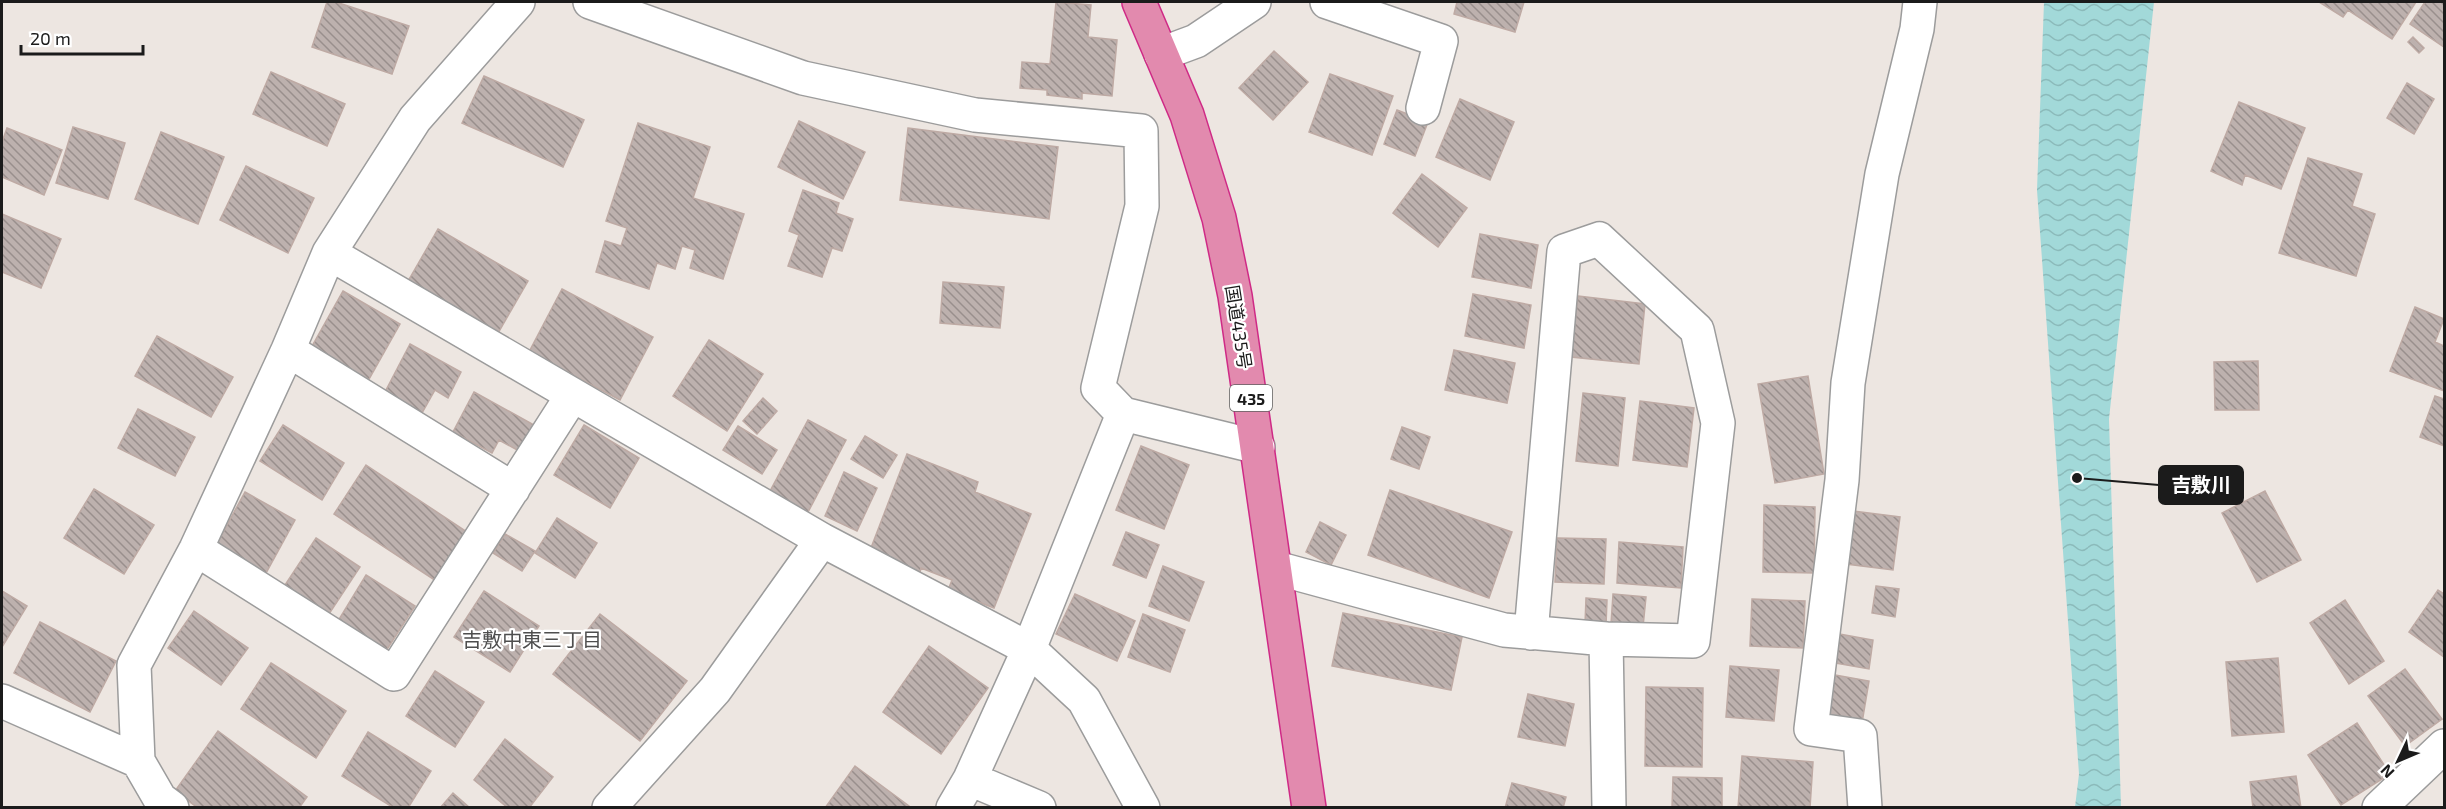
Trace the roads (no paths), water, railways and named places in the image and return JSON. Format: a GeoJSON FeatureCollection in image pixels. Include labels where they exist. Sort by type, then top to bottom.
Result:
{"type":"FeatureCollection","features":[{"type":"Feature","properties":{"kind":"highway","name":"国道435号"},"geometry":{"type":"LineString","coordinates":[[1139,2],[1186,115],[1219,218],[1235,296],[1309,807]]}},
{"type":"Feature","properties":{"kind":"street"},"geometry":{"type":"LineString","coordinates":[[164,805],[138,761],[134,665],[196,549],[288,350],[328,253],[415,119],[518,2]]}},
{"type":"Feature","properties":{"kind":"street"},"geometry":{"type":"LineString","coordinates":[[590,2],[803,78],[975,115],[1141,131],[1142,206],[1098,387],[1123,414],[1258,447]]}},
{"type":"Feature","properties":{"kind":"street"},"geometry":{"type":"LineString","coordinates":[[1161,54],[1196,41],[1254,2]]}},
{"type":"Feature","properties":{"kind":"street"},"geometry":{"type":"LineString","coordinates":[[1327,2],[1441,42],[1423,108]]}},
{"type":"Feature","properties":{"kind":"street"},"geometry":{"type":"LineString","coordinates":[[1865,807],[1860,736],[1811,729],[1842,480],[1848,383],[1882,174],[1917,29],[1920,2]]}},
{"type":"Feature","properties":{"kind":"street"},"geometry":{"type":"LineString","coordinates":[[1276,568],[1504,630],[1531,633],[1606,639],[1694,641],[1718,423],[1697,330],[1599,239],[1564,251],[1531,633]]}},
{"type":"Feature","properties":{"kind":"street"},"geometry":{"type":"LineString","coordinates":[[328,253],[822,540],[1029,649],[1084,699],[1143,807]]}},
{"type":"Feature","properties":{"kind":"street"},"geometry":{"type":"LineString","coordinates":[[288,350],[513,489]]}},
{"type":"Feature","properties":{"kind":"street"},"geometry":{"type":"LineString","coordinates":[[196,549],[394,674],[572,396]]}},
{"type":"Feature","properties":{"kind":"street"},"geometry":{"type":"LineString","coordinates":[[953,807],[970,779],[1029,649],[1123,414]]}},
{"type":"Feature","properties":{"kind":"street"},"geometry":{"type":"LineString","coordinates":[[609,807],[715,690],[822,540]]}},
{"type":"Feature","properties":{"kind":"street"},"geometry":{"type":"LineString","coordinates":[[1606,639],[1609,807]]}},
{"type":"Feature","properties":{"kind":"street"},"geometry":{"type":"LineString","coordinates":[[2,701],[138,761]]}},
{"type":"Feature","properties":{"kind":"street"},"geometry":{"type":"LineString","coordinates":[[2379,807],[2445,746]]}},
{"type":"Feature","properties":{"kind":"street"},"geometry":{"type":"LineString","coordinates":[[970,779],[1039,807]]}},
{"type":"Feature","properties":{"kind":"water"},"geometry":{"type":"Polygon","coordinates":[[[2044,2],[2154,2],[2109,419],[2121,807],[2075,807],[2079,774],[2037,190],[2044,2]]]}},
{"type":"Feature","properties":{"kind":"place","name":"吉敷川"},"geometry":{"type":"Point","coordinates":[2077,478]}},
{"type":"Feature","properties":{"kind":"district","name":"吉敷中東三丁目"},"geometry":{"type":"Point","coordinates":[532,639]}}]}
